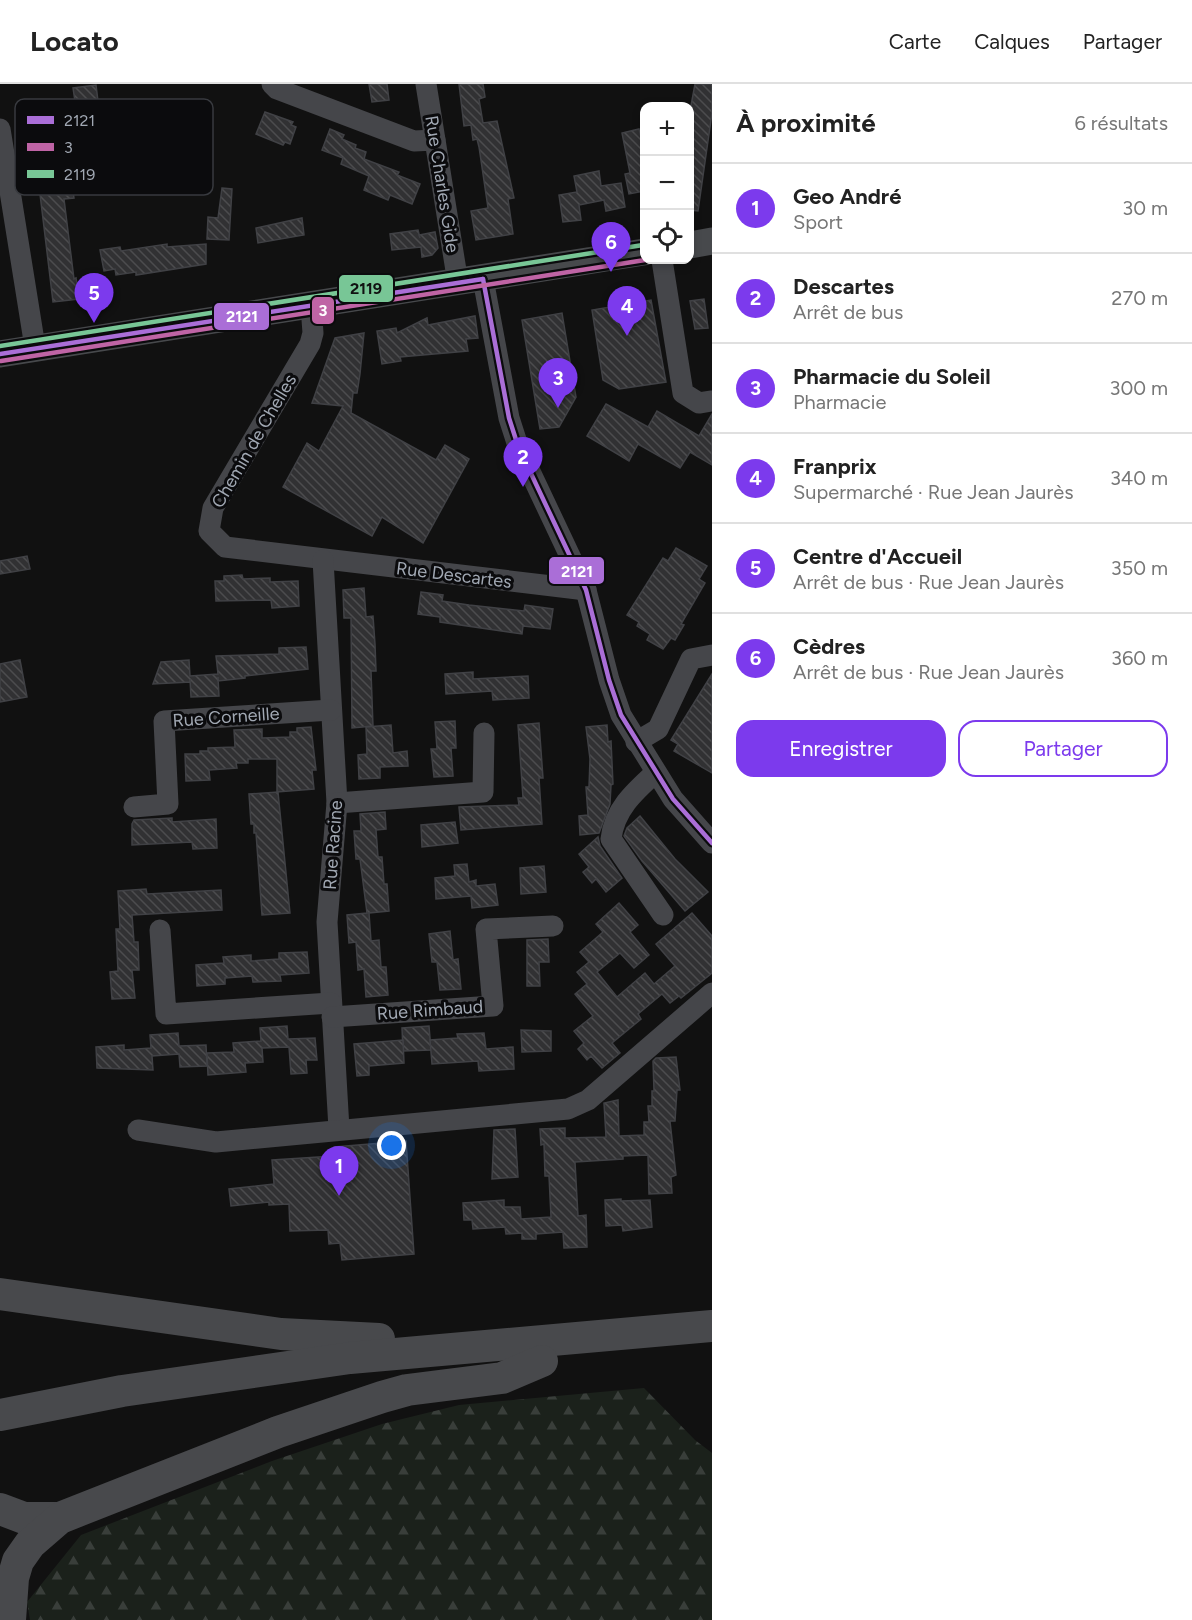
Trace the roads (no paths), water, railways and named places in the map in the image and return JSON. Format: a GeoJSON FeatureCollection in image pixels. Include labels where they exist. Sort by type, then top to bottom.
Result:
{"type":"FeatureCollection","features":[{"type":"Feature","properties":{"kind":"highway"},"geometry":{"type":"LineString","coordinates":[[0,1294],[323,1338],[401,1338],[497,1330],[541,1351]]}},
{"type":"Feature","properties":{"kind":"highway"},"geometry":{"type":"LineString","coordinates":[[10,1620],[13,1578],[18,1561],[30,1544],[60,1518],[278,1432],[382,1397],[407,1390],[502,1378],[541,1351],[712,1326]]}},
{"type":"Feature","properties":{"kind":"highway"},"geometry":{"type":"LineString","coordinates":[[1,1428],[122,1391],[307,1364],[541,1351],[712,1347]]}},
{"type":"Feature","properties":{"kind":"highway"},"geometry":{"type":"LineString","coordinates":[[0,1509],[24,1518],[60,1518]]}},
{"type":"Feature","properties":{"kind":"main road"},"geometry":{"type":"LineString","coordinates":[[694,244],[712,241]]}},
{"type":"Feature","properties":{"kind":"main road"},"geometry":{"type":"LineString","coordinates":[[0,354],[640,253]]}},
{"type":"Feature","properties":{"kind":"street"},"geometry":{"type":"LineString","coordinates":[[272,84],[277,89],[414,141],[435,140]]}},
{"type":"Feature","properties":{"kind":"street","name":"Rue Charles Gide"},"geometry":{"type":"LineString","coordinates":[[426,84],[435,140],[471,281],[518,446],[586,590],[609,680],[621,716],[673,800],[712,843]]}},
{"type":"Feature","properties":{"kind":"street"},"geometry":{"type":"LineString","coordinates":[[0,129],[35,348]]}},
{"type":"Feature","properties":{"kind":"street"},"geometry":{"type":"LineString","coordinates":[[663,264],[683,393],[699,403],[712,401]]}},
{"type":"Feature","properties":{"kind":"street","name":"Chemin de Chelles"},"geometry":{"type":"LineString","coordinates":[[310,306],[314,333],[310,344],[213,508],[209,531],[225,547],[323,560]]}},
{"type":"Feature","properties":{"kind":"street","name":"Rue Descartes"},"geometry":{"type":"LineString","coordinates":[[323,560],[586,590]]}},
{"type":"Feature","properties":{"kind":"street","name":"Rue Racine"},"geometry":{"type":"LineString","coordinates":[[323,560],[337,803],[327,922],[339,1129]]}},
{"type":"Feature","properties":{"kind":"street"},"geometry":{"type":"LineString","coordinates":[[636,742],[658,729],[691,659],[712,655]]}},
{"type":"Feature","properties":{"kind":"street","name":"Rue Corneille"},"geometry":{"type":"LineString","coordinates":[[134,807],[168,804],[164,721],[331,710]]}},
{"type":"Feature","properties":{"kind":"street"},"geometry":{"type":"LineString","coordinates":[[337,803],[483,792],[484,733]]}},
{"type":"Feature","properties":{"kind":"street"},"geometry":{"type":"LineString","coordinates":[[655,773],[634,792],[613,822],[611,839],[663,915]]}},
{"type":"Feature","properties":{"kind":"street","name":"Rue Rimbaud"},"geometry":{"type":"LineString","coordinates":[[332,1010],[492,1006],[486,930],[553,926]]}},
{"type":"Feature","properties":{"kind":"street"},"geometry":{"type":"LineString","coordinates":[[160,930],[166,1014],[332,1010]]}},
{"type":"Feature","properties":{"kind":"street"},"geometry":{"type":"LineString","coordinates":[[138,1130],[216,1142],[568,1109],[588,1100],[712,993]]}},
{"type":"Feature","properties":{"kind":"place","name":"Cèdres"},"geometry":{"type":"Point","coordinates":[611,272]}},
{"type":"Feature","properties":{"kind":"place","name":"Centre d'Accueil"},"geometry":{"type":"Point","coordinates":[94,323]}},
{"type":"Feature","properties":{"kind":"place","name":"Franprix"},"geometry":{"type":"Point","coordinates":[627,336]}},
{"type":"Feature","properties":{"kind":"place","name":"Pharmacie du Soleil"},"geometry":{"type":"Point","coordinates":[558,408]}},
{"type":"Feature","properties":{"kind":"place","name":"Descartes"},"geometry":{"type":"Point","coordinates":[523,487]}},
{"type":"Feature","properties":{"kind":"place","name":"Geo André"},"geometry":{"type":"Point","coordinates":[339,1196]}}]}
